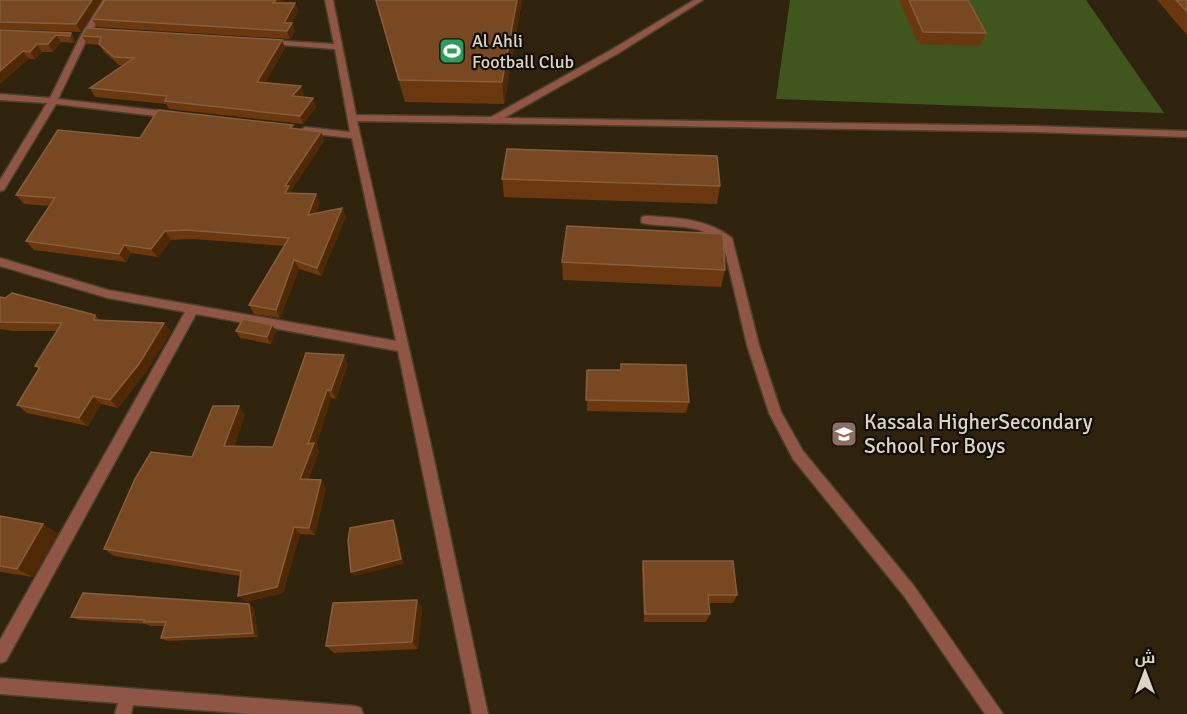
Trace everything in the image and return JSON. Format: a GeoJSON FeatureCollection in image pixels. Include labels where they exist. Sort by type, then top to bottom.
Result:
{"type":"FeatureCollection","features":[{"type":"Feature","properties":{"kind":"street"},"geometry":{"type":"LineString","coordinates":[[0,188],[53,101],[86,34],[107,0]]}},
{"type":"Feature","properties":{"kind":"street"},"geometry":{"type":"LineString","coordinates":[[329,0],[352,118],[423,436],[480,714]]}},
{"type":"Feature","properties":{"kind":"street"},"geometry":{"type":"LineString","coordinates":[[492,120],[614,52],[699,0]]}},
{"type":"Feature","properties":{"kind":"street"},"geometry":{"type":"LineString","coordinates":[[74,36],[100,32]]}},
{"type":"Feature","properties":{"kind":"street"},"geometry":{"type":"LineString","coordinates":[[255,42],[339,47]]}},
{"type":"Feature","properties":{"kind":"street"},"geometry":{"type":"LineString","coordinates":[[0,97],[181,116]]}},
{"type":"Feature","properties":{"kind":"street"},"geometry":{"type":"LineString","coordinates":[[352,118],[1187,134]]}},
{"type":"Feature","properties":{"kind":"street"},"geometry":{"type":"LineString","coordinates":[[298,129],[356,136]]}},
{"type":"Feature","properties":{"kind":"street"},"geometry":{"type":"LineString","coordinates":[[646,220],[700,224],[716,230],[728,241],[753,345],[775,413],[798,455],[909,591],[995,714]]}},
{"type":"Feature","properties":{"kind":"street"},"geometry":{"type":"LineString","coordinates":[[0,262],[108,294],[403,347]]}},
{"type":"Feature","properties":{"kind":"street"},"geometry":{"type":"LineString","coordinates":[[0,655],[193,309]]}},
{"type":"Feature","properties":{"kind":"street"},"geometry":{"type":"LineString","coordinates":[[0,686],[125,706],[355,714]]}},
{"type":"Feature","properties":{"kind":"green space"},"geometry":{"type":"Polygon","coordinates":[[[790,0],[1086,0],[1164,113],[776,99],[790,0]]]}},
{"type":"Feature","properties":{"kind":"building"},"geometry":{"type":"Polygon","coordinates":[[[0,0],[92,0],[76,24],[0,22],[0,0]]]}},
{"type":"Feature","properties":{"kind":"building"},"geometry":{"type":"Polygon","coordinates":[[[105,0],[276,0],[273,3],[295,3],[284,23],[292,23],[287,31],[92,19],[105,0]]]}},
{"type":"Feature","properties":{"kind":"building","name":"Al Ahli Football Club"},"geometry":{"type":"Polygon","coordinates":[[[376,0],[517,0],[502,82],[399,80],[376,0]]]}},
{"type":"Feature","properties":{"kind":"building"},"geometry":{"type":"Polygon","coordinates":[[[909,0],[968,0],[986,33],[923,32],[909,0]]]}},
{"type":"Feature","properties":{"kind":"building"},"geometry":{"type":"Polygon","coordinates":[[[1176,0],[1187,0],[1187,12],[1176,0]]]}},
{"type":"Feature","properties":{"kind":"building"},"geometry":{"type":"Polygon","coordinates":[[[86,28],[282,40],[257,82],[301,86],[292,96],[313,98],[300,116],[165,101],[167,96],[90,88],[134,58],[114,57],[99,44],[101,37],[82,36],[86,28]]]}},
{"type":"Feature","properties":{"kind":"building"},"geometry":{"type":"Polygon","coordinates":[[[0,30],[71,33],[70,36],[56,35],[48,44],[37,44],[30,52],[23,51],[0,71],[0,30]]]}},
{"type":"Feature","properties":{"kind":"building"},"geometry":{"type":"Polygon","coordinates":[[[158,110],[293,125],[290,128],[321,132],[285,186],[289,186],[285,193],[316,194],[308,215],[342,208],[317,268],[294,260],[276,310],[249,305],[289,238],[187,230],[165,231],[151,249],[124,245],[119,254],[26,241],[55,198],[16,195],[58,130],[140,138],[158,110]]]}},
{"type":"Feature","properties":{"kind":"building"},"geometry":{"type":"Polygon","coordinates":[[[507,149],[717,156],[720,186],[502,179],[507,149]]]}},
{"type":"Feature","properties":{"kind":"building"},"geometry":{"type":"Polygon","coordinates":[[[567,226],[723,234],[725,270],[562,262],[567,226]]]}},
{"type":"Feature","properties":{"kind":"building"},"geometry":{"type":"Polygon","coordinates":[[[12,293],[95,315],[94,320],[164,323],[139,364],[110,400],[93,396],[79,418],[17,405],[40,367],[35,366],[62,323],[0,322],[0,297],[5,298],[12,293]]]}},
{"type":"Feature","properties":{"kind":"building"},"geometry":{"type":"Polygon","coordinates":[[[243,319],[272,325],[267,337],[236,331],[243,319]]]}},
{"type":"Feature","properties":{"kind":"building"},"geometry":{"type":"Polygon","coordinates":[[[306,353],[344,355],[331,390],[327,390],[308,444],[314,443],[300,479],[321,480],[309,528],[294,527],[277,587],[238,596],[241,571],[104,549],[135,479],[151,452],[192,457],[213,406],[239,406],[224,446],[273,447],[306,353]]]}},
{"type":"Feature","properties":{"kind":"building"},"geometry":{"type":"Polygon","coordinates":[[[621,364],[686,365],[689,402],[586,400],[587,370],[621,370],[621,364]]]}},
{"type":"Feature","properties":{"kind":"building"},"geometry":{"type":"Polygon","coordinates":[[[0,516],[43,524],[17,569],[0,566],[0,516]]]}},
{"type":"Feature","properties":{"kind":"building"},"geometry":{"type":"Polygon","coordinates":[[[393,520],[401,559],[351,572],[348,541],[350,528],[393,520]]]}},
{"type":"Feature","properties":{"kind":"building"},"geometry":{"type":"Polygon","coordinates":[[[643,561],[733,561],[737,595],[708,595],[710,614],[645,614],[643,561]]]}},
{"type":"Feature","properties":{"kind":"building"},"geometry":{"type":"Polygon","coordinates":[[[83,593],[249,604],[253,633],[161,638],[166,622],[71,617],[83,593]]]}},
{"type":"Feature","properties":{"kind":"building"},"geometry":{"type":"Polygon","coordinates":[[[417,600],[412,642],[326,646],[333,603],[417,600]]]}},
{"type":"Feature","properties":{"kind":"place","name":"Al Ahli Football Club"},"geometry":{"type":"Point","coordinates":[452,51]}},
{"type":"Feature","properties":{"kind":"place","name":"Kassala HigherSecondary School For Boys"},"geometry":{"type":"Point","coordinates":[844,434]}}]}
